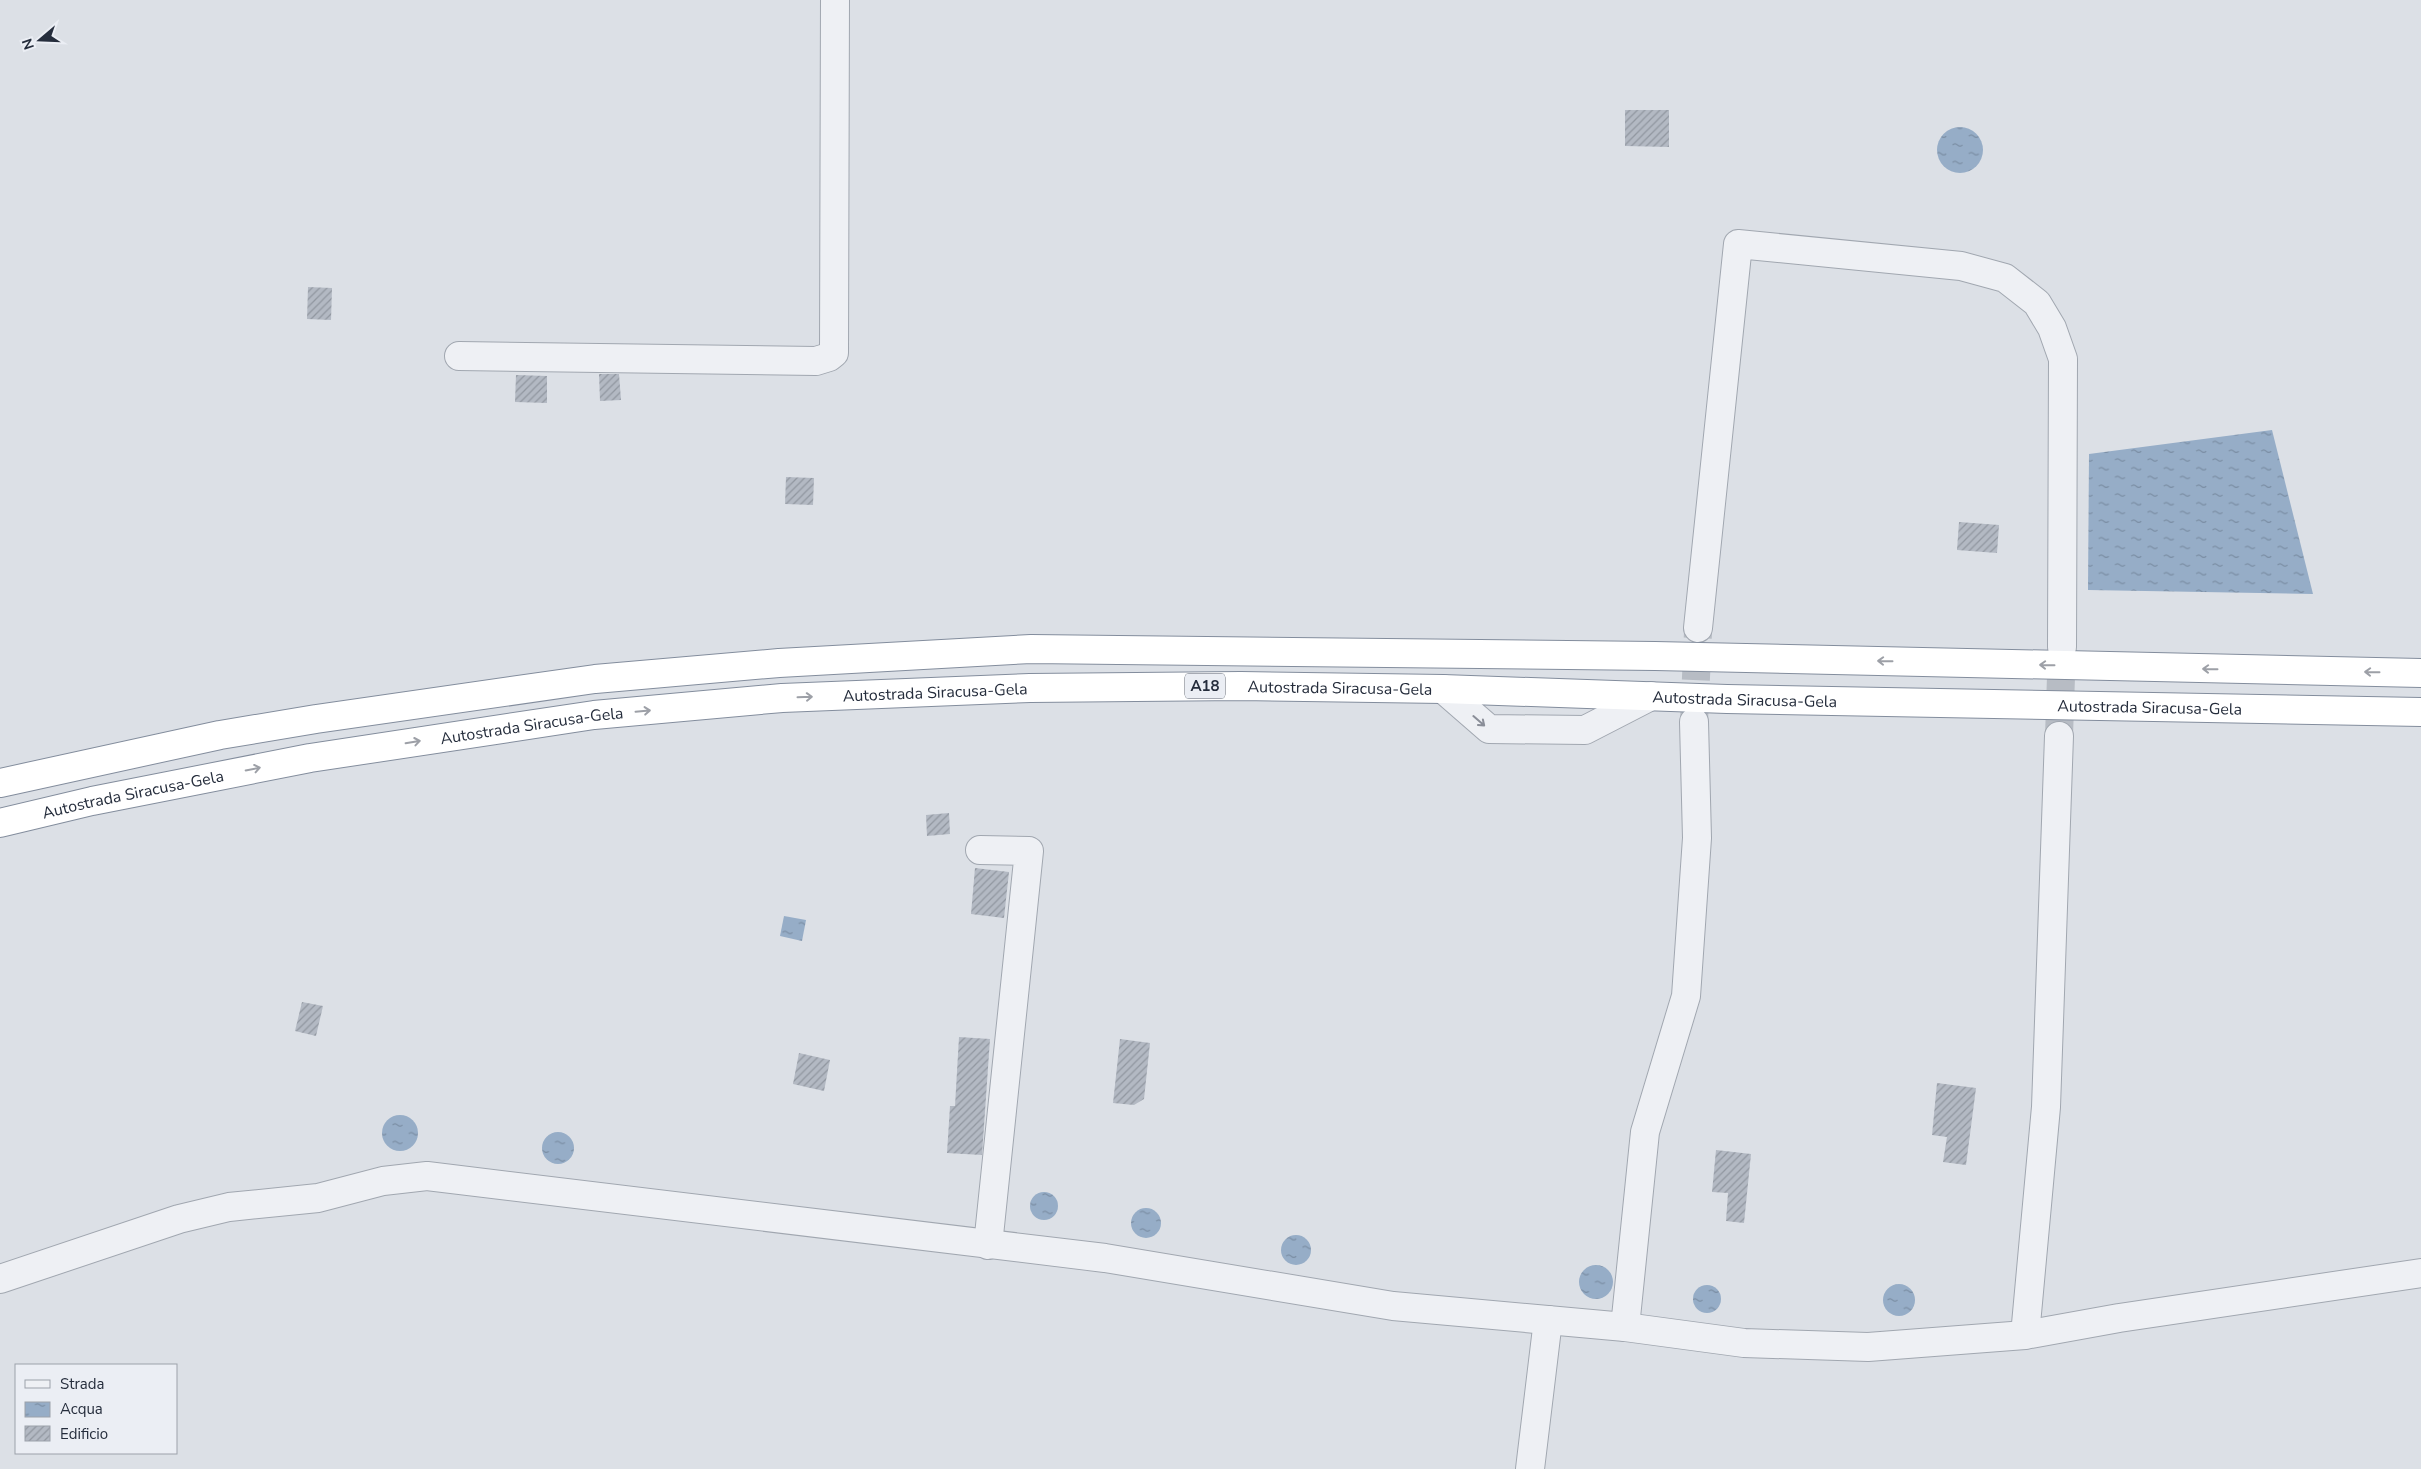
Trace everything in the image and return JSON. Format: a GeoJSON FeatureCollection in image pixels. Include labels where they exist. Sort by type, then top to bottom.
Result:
{"type":"FeatureCollection","features":[{"type":"Feature","properties":{"kind":"highway","name":"A18"},"geometry":{"type":"LineString","coordinates":[[0,783],[220,735],[316,718],[595,678],[780,663],[1031,650],[1655,656],[2421,673]]}},
{"type":"Feature","properties":{"kind":"highway","name":"Autostrada Siracusa-Gela"},"geometry":{"type":"LineString","coordinates":[[0,823],[92,801],[310,758],[594,715],[782,698],[1030,688],[1241,686],[2421,712]]}},
{"type":"Feature","properties":{"kind":"street"},"geometry":{"type":"LineString","coordinates":[[459,356],[816,361],[829,357],[834,353],[835,0]]}},
{"type":"Feature","properties":{"kind":"street"},"geometry":{"type":"LineString","coordinates":[[1698,628],[1738,244],[1961,266],[2005,278],[2037,303],[2052,328],[2063,359],[2062,647]]}},
{"type":"Feature","properties":{"kind":"street"},"geometry":{"type":"LineString","coordinates":[[1443,689],[1489,730],[1585,730],[1651,696]]}},
{"type":"Feature","properties":{"kind":"street"},"geometry":{"type":"LineString","coordinates":[[1625,1327],[1645,1132],[1686,996],[1697,838],[1694,722]]}},
{"type":"Feature","properties":{"kind":"street"},"geometry":{"type":"LineString","coordinates":[[2025,1335],[2046,1107],[2059,736]]}},
{"type":"Feature","properties":{"kind":"street"},"geometry":{"type":"LineString","coordinates":[[980,850],[1029,850],[988,1245]]}},
{"type":"Feature","properties":{"kind":"street"},"geometry":{"type":"LineString","coordinates":[[0,1279],[179,1219],[221,1209],[318,1198],[383,1181],[427,1176],[1106,1258],[1393,1306],[1625,1327],[1744,1343],[1868,1347],[2025,1335],[2119,1318],[2421,1273]]}},
{"type":"Feature","properties":{"kind":"street"},"geometry":{"type":"LineString","coordinates":[[1530,1469],[1548,1320]]}},
{"type":"Feature","properties":{"kind":"water"},"geometry":{"type":"Polygon","coordinates":[[[1956,127],[1964,127],[1973,131],[1979,137],[1983,150],[1979,163],[1973,169],[1964,173],[1956,173],[1947,169],[1941,163],[1937,154],[1937,146],[1941,137],[1947,131],[1956,127]]]}},
{"type":"Feature","properties":{"kind":"water"},"geometry":{"type":"Polygon","coordinates":[[[2272,430],[2313,594],[2088,590],[2089,454],[2272,430]]]}},
{"type":"Feature","properties":{"kind":"water"},"geometry":{"type":"Polygon","coordinates":[[[784,916],[806,920],[802,941],[780,936],[784,916]]]}},
{"type":"Feature","properties":{"kind":"water"},"geometry":{"type":"Polygon","coordinates":[[[400,1115],[407,1116],[413,1120],[417,1126],[417,1140],[413,1146],[407,1150],[400,1151],[393,1150],[387,1146],[383,1140],[382,1133],[383,1126],[387,1120],[393,1116],[400,1115]]]}},
{"type":"Feature","properties":{"kind":"water"},"geometry":{"type":"Polygon","coordinates":[[[558,1132],[564,1133],[569,1137],[573,1142],[573,1154],[569,1159],[564,1163],[558,1164],[552,1163],[547,1159],[543,1154],[542,1148],[543,1142],[547,1137],[552,1133],[558,1132]]]}},
{"type":"Feature","properties":{"kind":"water"},"geometry":{"type":"Polygon","coordinates":[[[1044,1192],[1054,1196],[1058,1206],[1054,1216],[1044,1220],[1034,1216],[1030,1206],[1034,1196],[1044,1192]]]}},
{"type":"Feature","properties":{"kind":"water"},"geometry":{"type":"Polygon","coordinates":[[[1146,1208],[1157,1212],[1161,1223],[1157,1234],[1146,1238],[1135,1234],[1131,1223],[1135,1212],[1146,1208]]]}},
{"type":"Feature","properties":{"kind":"water"},"geometry":{"type":"Polygon","coordinates":[[[1296,1235],[1307,1239],[1311,1250],[1307,1261],[1296,1265],[1285,1261],[1281,1250],[1285,1239],[1296,1235]]]}},
{"type":"Feature","properties":{"kind":"water"},"geometry":{"type":"Polygon","coordinates":[[[1596,1265],[1603,1266],[1608,1270],[1612,1275],[1612,1289],[1608,1294],[1603,1298],[1596,1299],[1589,1298],[1584,1294],[1580,1289],[1579,1282],[1580,1275],[1584,1270],[1589,1266],[1596,1265]]]}},
{"type":"Feature","properties":{"kind":"water"},"geometry":{"type":"Polygon","coordinates":[[[1899,1284],[1911,1288],[1915,1300],[1911,1312],[1899,1316],[1887,1312],[1883,1300],[1887,1288],[1899,1284]]]}},
{"type":"Feature","properties":{"kind":"water"},"geometry":{"type":"Polygon","coordinates":[[[1707,1285],[1717,1289],[1721,1299],[1717,1309],[1707,1313],[1697,1309],[1693,1299],[1697,1289],[1707,1285]]]}},
{"type":"Feature","properties":{"kind":"building"},"geometry":{"type":"Polygon","coordinates":[[[1625,110],[1669,110],[1669,147],[1625,146],[1625,110]]]}},
{"type":"Feature","properties":{"kind":"building"},"geometry":{"type":"Polygon","coordinates":[[[308,287],[332,288],[331,320],[307,319],[308,287]]]}},
{"type":"Feature","properties":{"kind":"building"},"geometry":{"type":"Polygon","coordinates":[[[599,374],[619,374],[621,400],[600,401],[599,374]]]}},
{"type":"Feature","properties":{"kind":"building"},"geometry":{"type":"Polygon","coordinates":[[[516,375],[547,376],[547,403],[515,402],[516,375]]]}},
{"type":"Feature","properties":{"kind":"building"},"geometry":{"type":"Polygon","coordinates":[[[786,477],[814,478],[813,505],[785,504],[786,477]]]}},
{"type":"Feature","properties":{"kind":"building"},"geometry":{"type":"Polygon","coordinates":[[[1959,522],[1999,525],[1997,553],[1957,550],[1959,522]]]}},
{"type":"Feature","properties":{"kind":"building"},"geometry":{"type":"Polygon","coordinates":[[[949,813],[950,834],[927,836],[926,815],[949,813]]]}},
{"type":"Feature","properties":{"kind":"building"},"geometry":{"type":"Polygon","coordinates":[[[975,868],[1009,872],[1004,918],[971,914],[975,868]]]}},
{"type":"Feature","properties":{"kind":"building"},"geometry":{"type":"Polygon","coordinates":[[[302,1002],[323,1006],[316,1036],[295,1031],[302,1002]]]}},
{"type":"Feature","properties":{"kind":"building"},"geometry":{"type":"Polygon","coordinates":[[[959,1037],[990,1039],[982,1155],[947,1153],[950,1106],[955,1106],[959,1037]]]}},
{"type":"Feature","properties":{"kind":"building"},"geometry":{"type":"Polygon","coordinates":[[[1120,1039],[1150,1043],[1144,1099],[1134,1105],[1113,1103],[1120,1039]]]}},
{"type":"Feature","properties":{"kind":"building"},"geometry":{"type":"Polygon","coordinates":[[[799,1053],[830,1060],[824,1091],[793,1084],[799,1053]]]}},
{"type":"Feature","properties":{"kind":"building"},"geometry":{"type":"Polygon","coordinates":[[[1937,1083],[1976,1088],[1966,1165],[1943,1162],[1947,1137],[1932,1135],[1937,1083]]]}},
{"type":"Feature","properties":{"kind":"building"},"geometry":{"type":"Polygon","coordinates":[[[1716,1150],[1751,1154],[1744,1223],[1726,1221],[1728,1193],[1712,1192],[1716,1150]]]}},
{"type":"Feature","properties":{"kind":"tunnel"},"geometry":{"type":"LineString","coordinates":[[1694,722],[1698,632]]}},
{"type":"Feature","properties":{"kind":"tunnel"},"geometry":{"type":"LineString","coordinates":[[2059,736],[2062,647]]}}]}
